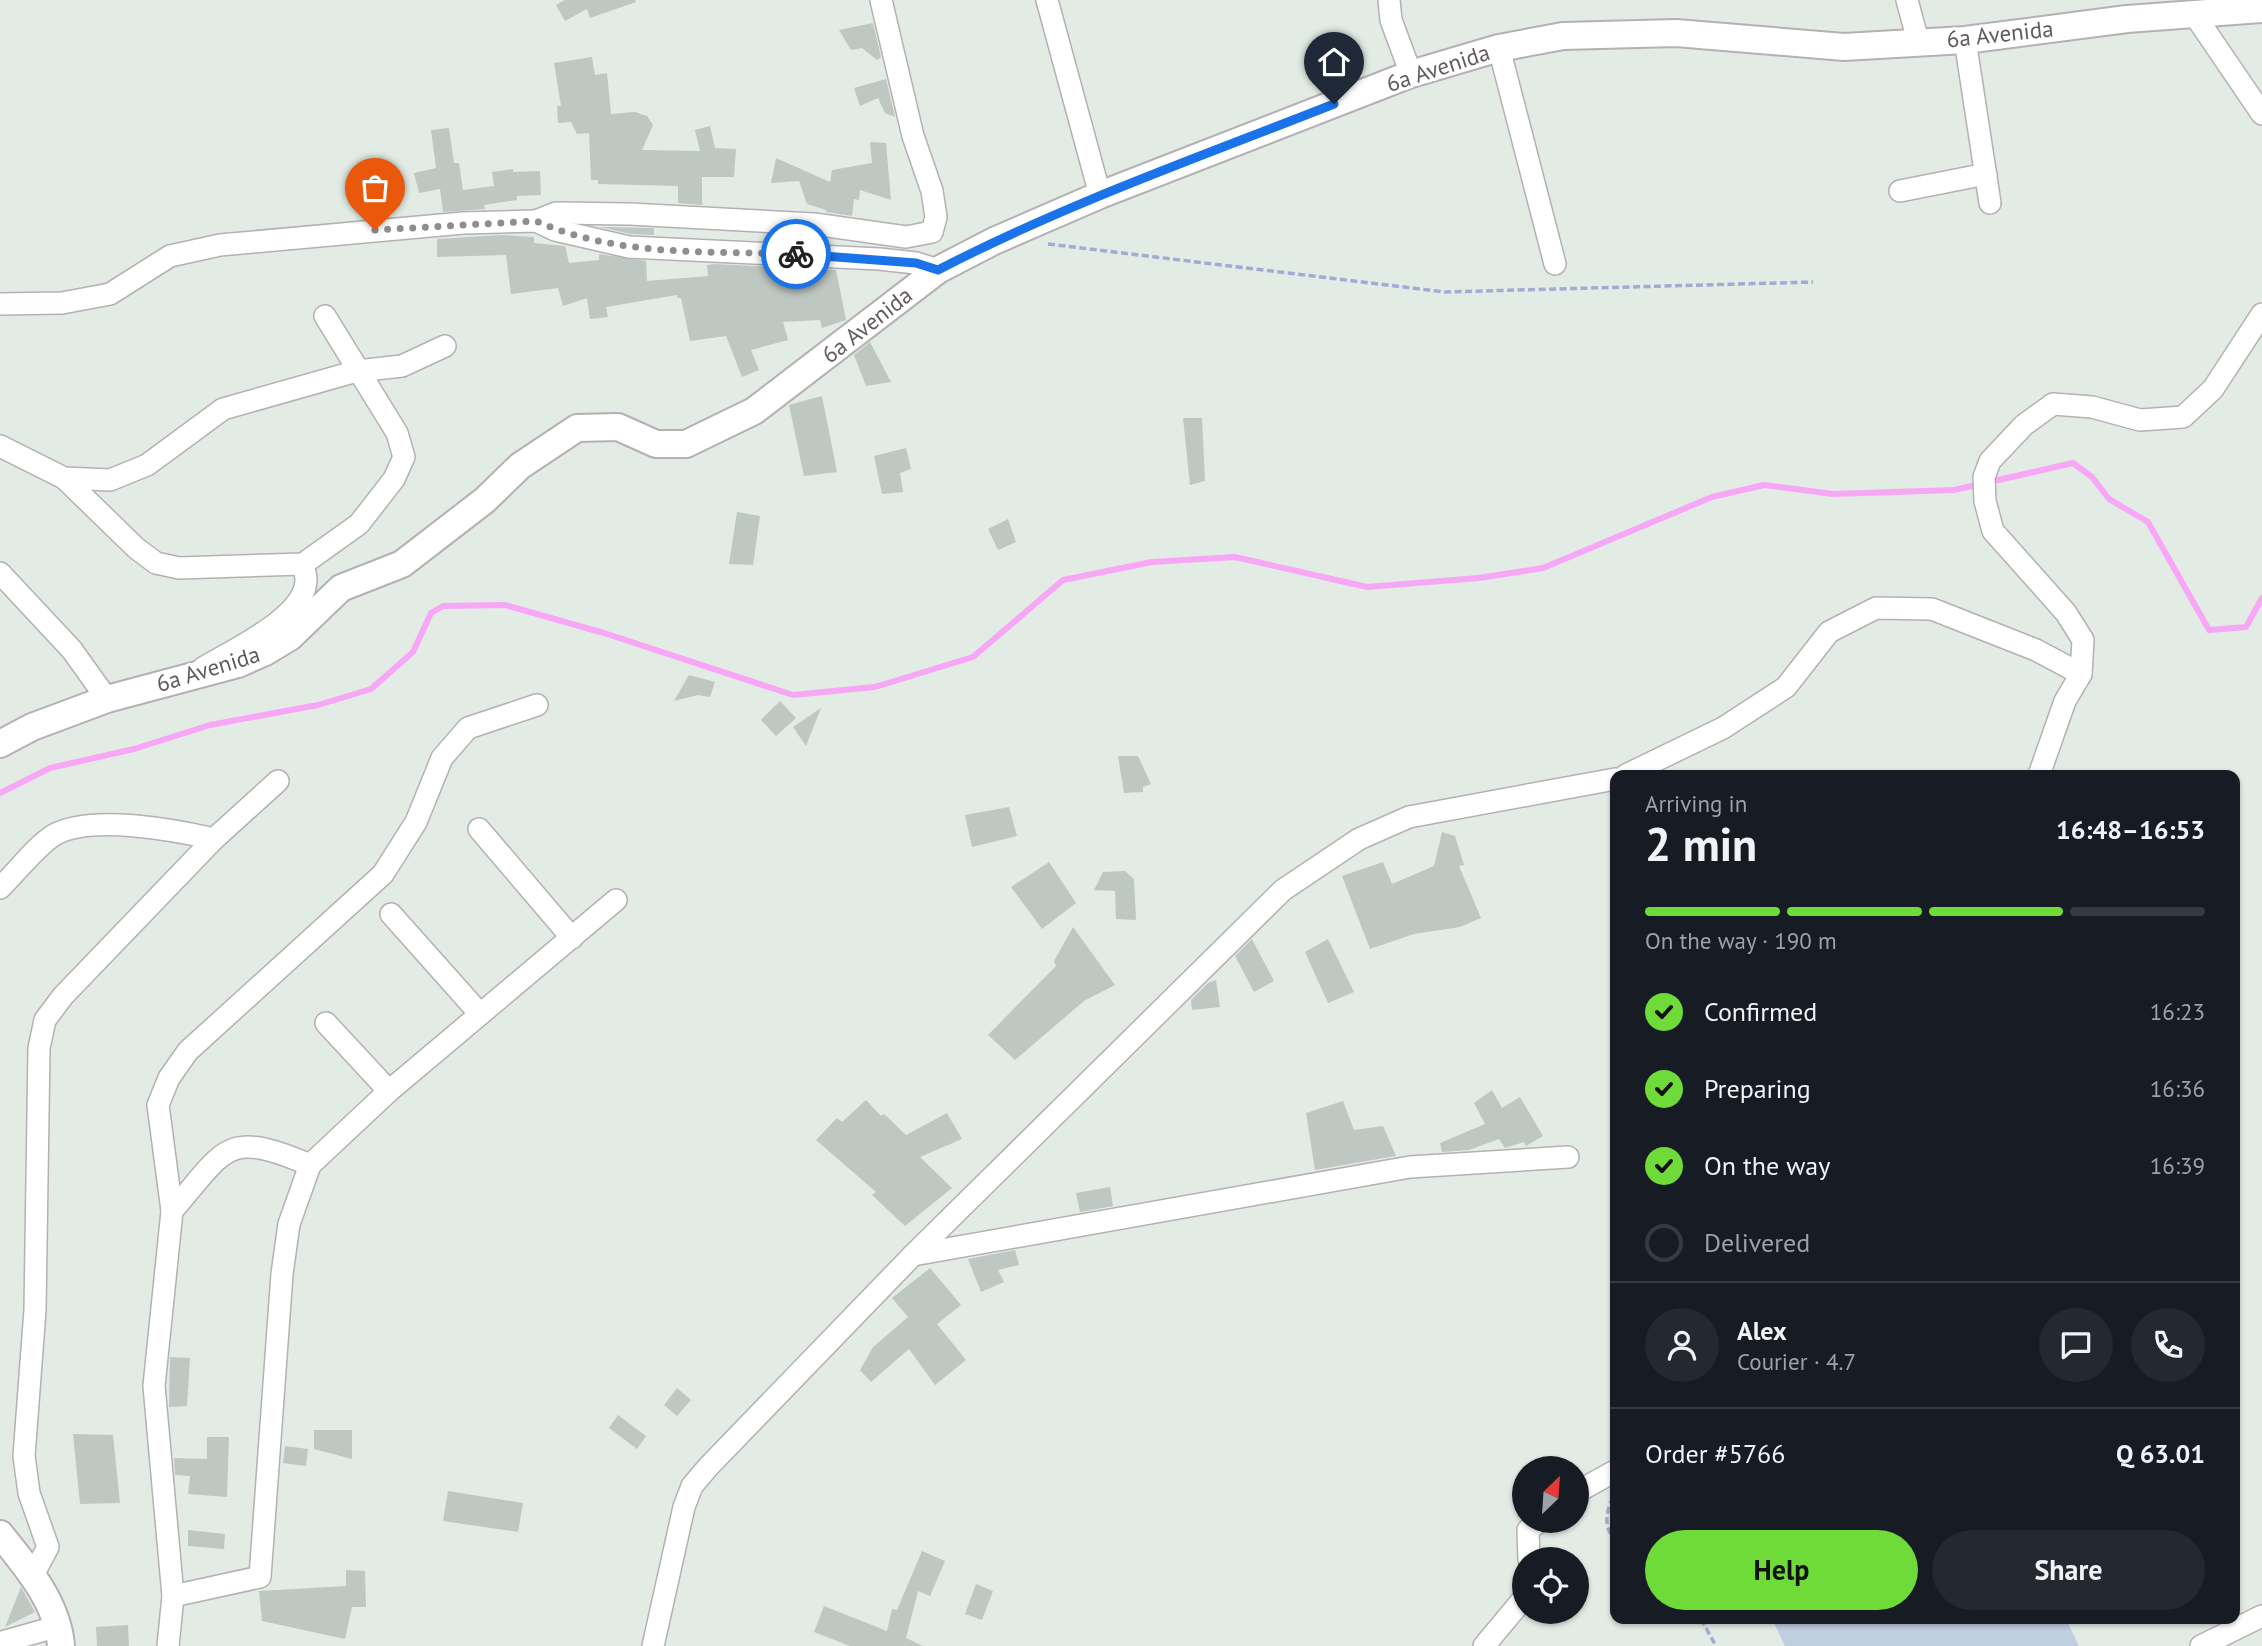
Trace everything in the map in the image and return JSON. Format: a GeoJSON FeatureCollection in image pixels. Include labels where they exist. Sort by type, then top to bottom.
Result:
{"type":"FeatureCollection","features":[{"type":"Feature","properties":{"kind":"street"},"geometry":{"type":"LineString","coordinates":[[0,304],[62,303],[110,294],[170,256],[220,244],[463,223],[536,221],[556,213],[630,214],[814,224],[906,237],[932,232],[936,217],[881,0]]}},
{"type":"Feature","properties":{"kind":"street"},"geometry":{"type":"LineString","coordinates":[[1047,0],[1100,195]]}},
{"type":"Feature","properties":{"kind":"street"},"geometry":{"type":"LineString","coordinates":[[1389,0],[1391,20],[1411,74]]}},
{"type":"Feature","properties":{"kind":"street"},"geometry":{"type":"LineString","coordinates":[[1907,0],[1918,41]]}},
{"type":"Feature","properties":{"kind":"street","name":"6a Avenida"},"geometry":{"type":"LineString","coordinates":[[0,744],[32,727],[107,699],[238,664],[265,652],[290,637],[341,588],[402,564],[485,500],[520,466],[578,428],[618,427],[656,444],[687,444],[754,411],[927,266],[994,241],[1100,195],[1411,74],[1499,48],[1563,36],[1676,33],[1844,47],[1965,40],[2127,19],[2262,9]]}},
{"type":"Feature","properties":{"kind":"street"},"geometry":{"type":"LineString","coordinates":[[2194,14],[2262,114]]}},
{"type":"Feature","properties":{"kind":"street"},"geometry":{"type":"LineString","coordinates":[[1965,40],[1990,203]]}},
{"type":"Feature","properties":{"kind":"street"},"geometry":{"type":"LineString","coordinates":[[1499,48],[1555,264]]}},
{"type":"Feature","properties":{"kind":"street"},"geometry":{"type":"LineString","coordinates":[[1900,191],[1986,174]]}},
{"type":"Feature","properties":{"kind":"street"},"geometry":{"type":"LineString","coordinates":[[536,221],[555,230],[628,247],[804,254],[927,266]]}},
{"type":"Feature","properties":{"kind":"street"},"geometry":{"type":"LineString","coordinates":[[906,237],[927,266]]}},
{"type":"Feature","properties":{"kind":"street"},"geometry":{"type":"LineString","coordinates":[[2041,770],[2065,701],[2081,674],[2083,640],[2066,613],[1993,531],[1985,501],[1984,477],[1990,461],[2024,425],[2053,404],[2092,407],[2140,420],[2183,417],[2213,389],[2262,314]]}},
{"type":"Feature","properties":{"kind":"street"},"geometry":{"type":"LineString","coordinates":[[0,446],[64,478],[136,548],[156,563],[179,568],[303,564],[359,524],[394,479],[404,457],[397,433],[325,316]]}},
{"type":"Feature","properties":{"kind":"street"},"geometry":{"type":"LineString","coordinates":[[64,478],[110,480],[147,465],[223,409],[357,371],[402,366],[445,346]]}},
{"type":"Feature","properties":{"kind":"street"},"geometry":{"type":"LineString","coordinates":[[189,676],[284,618],[297,603],[307,582],[303,564]]}},
{"type":"Feature","properties":{"kind":"street"},"geometry":{"type":"LineString","coordinates":[[0,573],[72,650],[107,699]]}},
{"type":"Feature","properties":{"kind":"street"},"geometry":{"type":"LineString","coordinates":[[1636,770],[1723,728],[1786,687],[1829,632],[1876,608],[1932,609],[2036,650],[2081,674]]}},
{"type":"Feature","properties":{"kind":"street"},"geometry":{"type":"LineString","coordinates":[[168,1646],[173,1596],[154,1386],[172,1211],[158,1105],[169,1078],[188,1051],[383,874],[416,822],[442,758],[468,728],[537,705]]}},
{"type":"Feature","properties":{"kind":"street"},"geometry":{"type":"LineString","coordinates":[[653,1646],[684,1507],[692,1486],[913,1255],[1283,890],[1359,839],[1409,817],[1610,780]]}},
{"type":"Feature","properties":{"kind":"street"},"geometry":{"type":"LineString","coordinates":[[33,1575],[48,1547],[29,1493],[24,1456],[35,1310],[40,1048],[45,1020],[63,996],[215,839],[278,781]]}},
{"type":"Feature","properties":{"kind":"street"},"geometry":{"type":"LineString","coordinates":[[0,888],[53,836],[77,826],[158,827],[215,839]]}},
{"type":"Feature","properties":{"kind":"street"},"geometry":{"type":"LineString","coordinates":[[479,829],[572,938]]}},
{"type":"Feature","properties":{"kind":"street"},"geometry":{"type":"LineString","coordinates":[[173,1596],[260,1577],[282,1274],[289,1224],[310,1165],[389,1091],[616,901]]}},
{"type":"Feature","properties":{"kind":"street"},"geometry":{"type":"LineString","coordinates":[[391,914],[480,1014]]}},
{"type":"Feature","properties":{"kind":"street"},"geometry":{"type":"LineString","coordinates":[[326,1023],[389,1091]]}},
{"type":"Feature","properties":{"kind":"street"},"geometry":{"type":"LineString","coordinates":[[172,1211],[221,1154],[240,1146],[267,1147],[310,1165]]}},
{"type":"Feature","properties":{"kind":"street"},"geometry":{"type":"LineString","coordinates":[[913,1255],[1410,1167],[1568,1157]]}},
{"type":"Feature","properties":{"kind":"street"},"geometry":{"type":"LineString","coordinates":[[1589,1485],[1610,1474]]}},
{"type":"Feature","properties":{"kind":"street"},"geometry":{"type":"LineString","coordinates":[[0,1534],[33,1575],[60,1636],[1,1643]]}},
{"type":"Feature","properties":{"kind":"street"},"geometry":{"type":"LineString","coordinates":[[1484,1646],[1512,1612]]}},
{"type":"Feature","properties":{"kind":"street"},"geometry":{"type":"LineString","coordinates":[[2202,1646],[2262,1616]]}},
{"type":"Feature","properties":{"kind":"path"},"geometry":{"type":"LineString","coordinates":[[1042,243],[1445,292],[1813,282]]}},
{"type":"Feature","properties":{"kind":"path"},"geometry":{"type":"LineString","coordinates":[[1610,1503],[1606,1513],[1610,1534]]}},
{"type":"Feature","properties":{"kind":"path"},"geometry":{"type":"LineString","coordinates":[[1704,1624],[1716,1646]]}},
{"type":"Feature","properties":{"kind":"shaded area"},"geometry":{"type":"Polygon","coordinates":[[[1774,1624],[2068,1624],[2079,1646],[1785,1646],[1774,1624]]]}},
{"type":"Feature","properties":{"kind":"building"},"geometry":{"type":"Polygon","coordinates":[[[565,0],[636,2],[590,18],[587,9],[565,21],[556,5],[565,0]]]}},
{"type":"Feature","properties":{"kind":"building"},"geometry":{"type":"Polygon","coordinates":[[[873,23],[881,57],[877,60],[862,48],[851,50],[839,30],[873,23]]]}},
{"type":"Feature","properties":{"kind":"building"},"geometry":{"type":"Polygon","coordinates":[[[592,57],[595,75],[607,73],[611,114],[635,112],[647,116],[653,125],[642,150],[700,151],[695,130],[710,126],[715,148],[736,149],[734,177],[702,177],[702,205],[678,203],[678,186],[598,184],[598,180],[591,180],[589,133],[577,134],[571,122],[558,123],[557,106],[561,106],[554,63],[592,57]]]}},
{"type":"Feature","properties":{"kind":"building"},"geometry":{"type":"Polygon","coordinates":[[[886,79],[895,117],[885,113],[878,98],[860,106],[854,88],[886,79]]]}},
{"type":"Feature","properties":{"kind":"building"},"geometry":{"type":"Polygon","coordinates":[[[449,128],[454,163],[459,163],[463,190],[494,186],[492,172],[513,169],[513,172],[540,171],[541,195],[517,196],[517,200],[484,205],[485,209],[443,212],[440,189],[419,193],[414,173],[436,168],[431,130],[449,128]]]}},
{"type":"Feature","properties":{"kind":"building"},"geometry":{"type":"Polygon","coordinates":[[[870,142],[886,143],[891,200],[860,190],[859,200],[854,199],[852,216],[826,212],[807,204],[799,181],[771,183],[776,158],[830,182],[832,170],[872,163],[870,142]]]}},
{"type":"Feature","properties":{"kind":"building"},"geometry":{"type":"Polygon","coordinates":[[[600,227],[654,228],[654,235],[631,234],[600,227]]]}},
{"type":"Feature","properties":{"kind":"building"},"geometry":{"type":"Polygon","coordinates":[[[501,235],[534,237],[534,243],[565,246],[569,263],[599,260],[599,254],[646,261],[647,281],[708,276],[707,265],[715,264],[836,270],[846,320],[822,328],[820,320],[783,322],[788,340],[751,350],[759,370],[742,377],[726,336],[690,341],[681,298],[677,298],[677,295],[606,307],[608,317],[590,319],[587,298],[563,306],[558,288],[511,294],[506,255],[437,257],[437,239],[501,235]]]}},
{"type":"Feature","properties":{"kind":"building"},"geometry":{"type":"Polygon","coordinates":[[[870,342],[891,382],[866,386],[854,355],[870,342]]]}},
{"type":"Feature","properties":{"kind":"building"},"geometry":{"type":"Polygon","coordinates":[[[822,396],[837,472],[804,476],[789,405],[822,396]]]}},
{"type":"Feature","properties":{"kind":"building"},"geometry":{"type":"Polygon","coordinates":[[[1183,418],[1202,418],[1205,481],[1190,485],[1183,418]]]}},
{"type":"Feature","properties":{"kind":"building"},"geometry":{"type":"Polygon","coordinates":[[[906,448],[911,469],[900,473],[903,492],[882,494],[874,456],[906,448]]]}},
{"type":"Feature","properties":{"kind":"building"},"geometry":{"type":"Polygon","coordinates":[[[737,512],[760,516],[753,565],[729,564],[737,512]]]}},
{"type":"Feature","properties":{"kind":"building"},"geometry":{"type":"Polygon","coordinates":[[[1008,519],[1016,542],[998,550],[988,529],[1008,519]]]}},
{"type":"Feature","properties":{"kind":"building"},"geometry":{"type":"Polygon","coordinates":[[[689,675],[715,682],[710,697],[698,695],[674,701],[689,675]]]}},
{"type":"Feature","properties":{"kind":"building"},"geometry":{"type":"Polygon","coordinates":[[[780,701],[796,718],[776,736],[761,720],[780,701]]]}},
{"type":"Feature","properties":{"kind":"building"},"geometry":{"type":"Polygon","coordinates":[[[821,708],[806,746],[793,727],[821,708]]]}},
{"type":"Feature","properties":{"kind":"building"},"geometry":{"type":"Polygon","coordinates":[[[1118,756],[1138,756],[1151,784],[1143,787],[1143,792],[1124,793],[1118,756]]]}},
{"type":"Feature","properties":{"kind":"building"},"geometry":{"type":"Polygon","coordinates":[[[1009,807],[1017,836],[972,847],[965,815],[1009,807]]]}},
{"type":"Feature","properties":{"kind":"building"},"geometry":{"type":"Polygon","coordinates":[[[1442,832],[1455,836],[1464,865],[1459,866],[1481,918],[1460,927],[1414,934],[1370,949],[1342,876],[1383,862],[1392,884],[1434,866],[1442,832]]]}},
{"type":"Feature","properties":{"kind":"building"},"geometry":{"type":"Polygon","coordinates":[[[1049,862],[1076,903],[1042,929],[1011,887],[1049,862]]]}},
{"type":"Feature","properties":{"kind":"building"},"geometry":{"type":"Polygon","coordinates":[[[1125,871],[1134,879],[1136,920],[1116,919],[1115,891],[1094,890],[1103,872],[1125,871]]]}},
{"type":"Feature","properties":{"kind":"building"},"geometry":{"type":"Polygon","coordinates":[[[1073,927],[1115,985],[1084,1001],[1015,1060],[988,1035],[1056,966],[1054,961],[1073,927]]]}},
{"type":"Feature","properties":{"kind":"building"},"geometry":{"type":"Polygon","coordinates":[[[1252,939],[1274,981],[1254,992],[1235,956],[1252,939]]]}},
{"type":"Feature","properties":{"kind":"building"},"geometry":{"type":"Polygon","coordinates":[[[1328,939],[1354,992],[1328,1003],[1305,952],[1328,939]]]}},
{"type":"Feature","properties":{"kind":"building"},"geometry":{"type":"Polygon","coordinates":[[[1216,980],[1220,1007],[1192,1010],[1191,1000],[1208,983],[1216,980]]]}},
{"type":"Feature","properties":{"kind":"building"},"geometry":{"type":"Polygon","coordinates":[[[1492,1090],[1502,1108],[1520,1097],[1543,1136],[1526,1146],[1524,1142],[1505,1148],[1499,1139],[1469,1150],[1442,1152],[1440,1143],[1485,1124],[1474,1103],[1492,1090]]]}},
{"type":"Feature","properties":{"kind":"building"},"geometry":{"type":"Polygon","coordinates":[[[866,1100],[881,1116],[884,1114],[906,1135],[947,1113],[962,1139],[920,1157],[952,1188],[905,1226],[872,1195],[876,1192],[816,1140],[837,1118],[842,1122],[866,1100]]]}},
{"type":"Feature","properties":{"kind":"building"},"geometry":{"type":"Polygon","coordinates":[[[1343,1101],[1354,1130],[1383,1126],[1396,1156],[1315,1170],[1306,1113],[1343,1101]]]}},
{"type":"Feature","properties":{"kind":"building"},"geometry":{"type":"Polygon","coordinates":[[[1110,1187],[1113,1206],[1080,1212],[1076,1193],[1110,1187]]]}},
{"type":"Feature","properties":{"kind":"building"},"geometry":{"type":"Polygon","coordinates":[[[1015,1250],[1019,1265],[998,1270],[1004,1282],[981,1292],[968,1259],[1015,1250]]]}},
{"type":"Feature","properties":{"kind":"building"},"geometry":{"type":"Polygon","coordinates":[[[930,1268],[961,1305],[937,1324],[966,1360],[935,1385],[909,1349],[871,1382],[860,1370],[873,1347],[908,1317],[892,1298],[930,1268]]]}},
{"type":"Feature","properties":{"kind":"building"},"geometry":{"type":"Polygon","coordinates":[[[170,1357],[190,1358],[187,1406],[169,1407],[170,1357]]]}},
{"type":"Feature","properties":{"kind":"building"},"geometry":{"type":"Polygon","coordinates":[[[677,1388],[691,1400],[677,1416],[664,1405],[677,1388]]]}},
{"type":"Feature","properties":{"kind":"building"},"geometry":{"type":"Polygon","coordinates":[[[618,1415],[646,1436],[637,1449],[609,1428],[618,1415]]]}},
{"type":"Feature","properties":{"kind":"building"},"geometry":{"type":"Polygon","coordinates":[[[314,1430],[352,1430],[352,1459],[314,1449],[314,1430]]]}},
{"type":"Feature","properties":{"kind":"building"},"geometry":{"type":"Polygon","coordinates":[[[73,1434],[113,1435],[120,1503],[80,1504],[73,1434]]]}},
{"type":"Feature","properties":{"kind":"building"},"geometry":{"type":"Polygon","coordinates":[[[207,1437],[229,1437],[227,1497],[188,1494],[190,1476],[175,1475],[174,1458],[207,1459],[207,1437]]]}},
{"type":"Feature","properties":{"kind":"building"},"geometry":{"type":"Polygon","coordinates":[[[285,1446],[308,1449],[306,1466],[283,1463],[285,1446]]]}},
{"type":"Feature","properties":{"kind":"building"},"geometry":{"type":"Polygon","coordinates":[[[448,1491],[523,1503],[518,1532],[443,1521],[448,1491]]]}},
{"type":"Feature","properties":{"kind":"building"},"geometry":{"type":"Polygon","coordinates":[[[188,1530],[225,1534],[224,1549],[188,1546],[188,1530]]]}},
{"type":"Feature","properties":{"kind":"building"},"geometry":{"type":"Polygon","coordinates":[[[922,1551],[945,1561],[930,1596],[918,1591],[906,1638],[923,1646],[850,1646],[814,1632],[824,1606],[887,1631],[892,1609],[897,1610],[922,1551]]]}},
{"type":"Feature","properties":{"kind":"building"},"geometry":{"type":"Polygon","coordinates":[[[346,1570],[365,1571],[366,1607],[352,1607],[345,1639],[262,1621],[259,1591],[346,1586],[346,1570]]]}},
{"type":"Feature","properties":{"kind":"building"},"geometry":{"type":"Polygon","coordinates":[[[976,1584],[993,1591],[982,1620],[965,1614],[976,1584]]]}},
{"type":"Feature","properties":{"kind":"building"},"geometry":{"type":"Polygon","coordinates":[[[21,1587],[35,1612],[5,1627],[21,1587]]]}},
{"type":"Feature","properties":{"kind":"building"},"geometry":{"type":"Polygon","coordinates":[[[128,1625],[129,1646],[97,1646],[96,1627],[128,1625]]]}},
{"type":"Feature","properties":{"kind":"waterway"},"geometry":{"type":"LineString","coordinates":[[0,793],[50,768],[134,749],[210,725],[318,705],[371,689],[413,652],[431,613],[443,606],[505,605],[604,633],[793,695],[875,687],[973,657],[1063,580],[1152,562],[1235,557],[1367,587],[1479,578],[1543,568],[1712,497],[1764,485],[1833,494],[1954,490],[2073,463],[2092,477],[2109,499],[2148,522],[2209,630],[2246,627],[2262,598]]}},
{"type":"Feature","properties":{"kind":"way so far"},"geometry":{"type":"LineString","coordinates":[[375,230],[536,221],[555,230],[628,247],[796,254]]}},
{"type":"Feature","properties":{"kind":"route"},"geometry":{"type":"LineString","coordinates":[[796,254],[916,263],[938,270],[994,241],[1100,195],[1334,104]]}}]}
